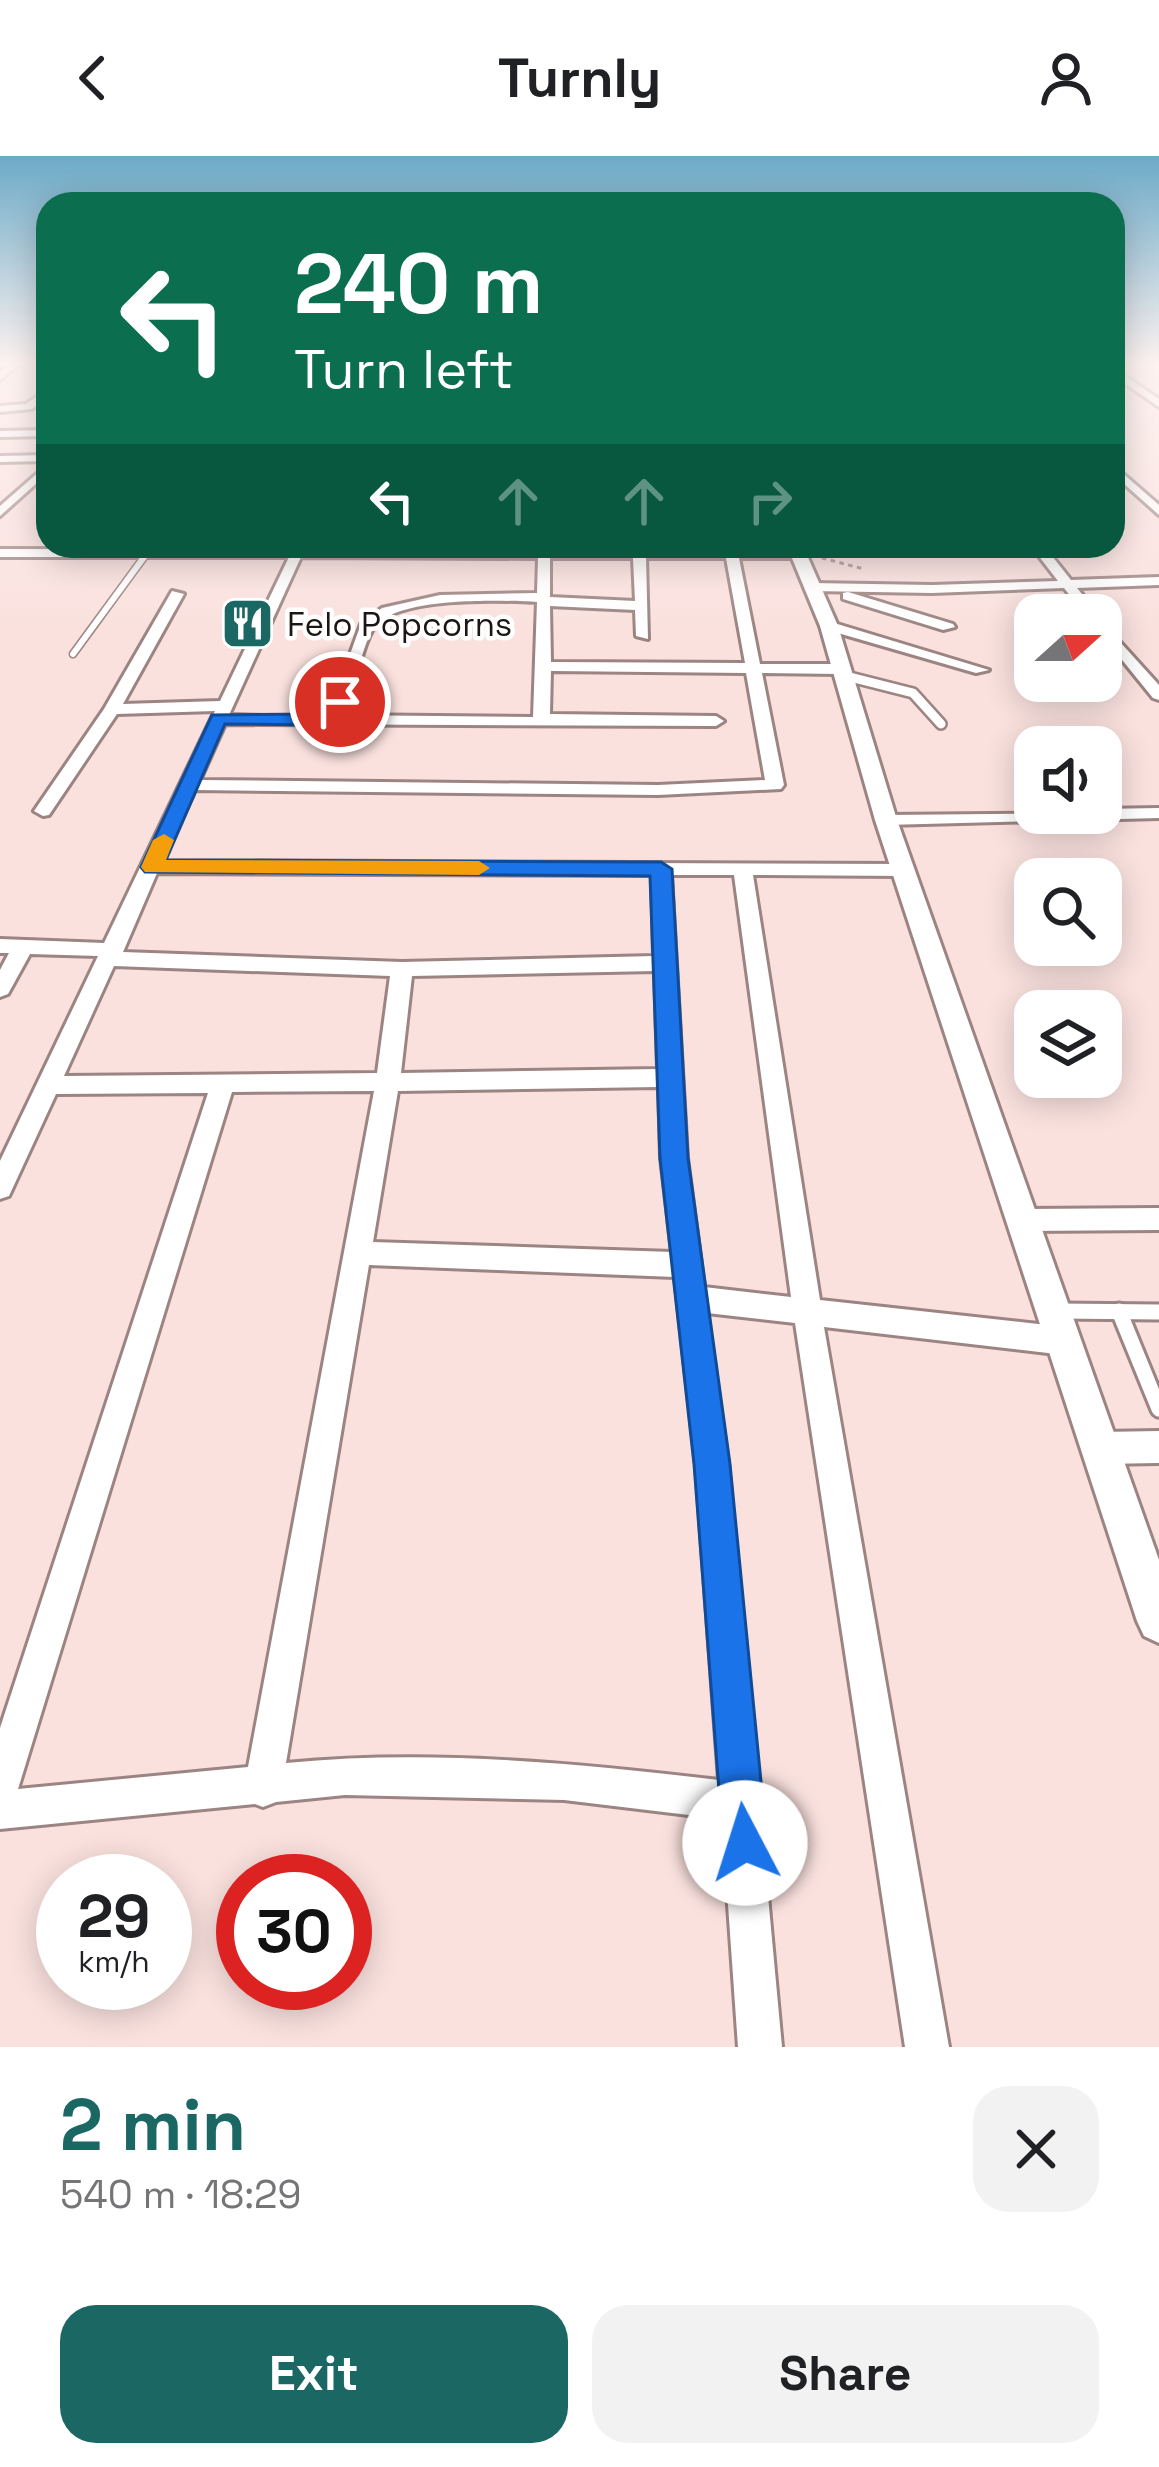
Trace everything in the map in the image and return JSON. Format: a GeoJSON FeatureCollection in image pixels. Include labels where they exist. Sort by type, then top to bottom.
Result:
{"type":"FeatureCollection","features":[{"type":"Feature","properties":{"kind":"street"},"geometry":{"type":"LineString","coordinates":[[0,459],[36,461]]}},
{"type":"Feature","properties":{"kind":"street"},"geometry":{"type":"LineString","coordinates":[[0,512],[36,475]]}},
{"type":"Feature","properties":{"kind":"street"},"geometry":{"type":"LineString","coordinates":[[1125,479],[1159,511]]}},
{"type":"Feature","properties":{"kind":"street"},"geometry":{"type":"LineString","coordinates":[[0,490],[23,490]]}},
{"type":"Feature","properties":{"kind":"street"},"geometry":{"type":"LineString","coordinates":[[0,553],[36,551]]}},
{"type":"Feature","properties":{"kind":"street"},"geometry":{"type":"LineString","coordinates":[[0,1188],[295,558]]}},
{"type":"Feature","properties":{"kind":"street"},"geometry":{"type":"LineString","coordinates":[[541,719],[544,558]]}},
{"type":"Feature","properties":{"kind":"street"},"geometry":{"type":"LineString","coordinates":[[640,558],[643,636]]}},
{"type":"Feature","properties":{"kind":"street"},"geometry":{"type":"LineString","coordinates":[[188,784],[772,787],[776,780],[734,558]]}},
{"type":"Feature","properties":{"kind":"street"},"geometry":{"type":"LineString","coordinates":[[802,558],[818,587],[886,820],[1159,1621]]}},
{"type":"Feature","properties":{"kind":"street"},"geometry":{"type":"LineString","coordinates":[[1046,558],[1074,594]]}},
{"type":"Feature","properties":{"kind":"street"},"geometry":{"type":"LineString","coordinates":[[818,587],[1159,581]]}},
{"type":"Feature","properties":{"kind":"street"},"geometry":{"type":"LineString","coordinates":[[818,587],[948,627]]}},
{"type":"Feature","properties":{"kind":"street"},"geometry":{"type":"LineString","coordinates":[[43,812],[112,709],[177,594]]}},
{"type":"Feature","properties":{"kind":"street"},"geometry":{"type":"LineString","coordinates":[[321,719],[340,702],[368,624],[376,616],[440,598],[642,606]]}},
{"type":"Feature","properties":{"kind":"street"},"geometry":{"type":"LineString","coordinates":[[829,626],[981,670]]}},
{"type":"Feature","properties":{"kind":"street"},"geometry":{"type":"LineString","coordinates":[[1122,650],[1159,695]]}},
{"type":"Feature","properties":{"kind":"street"},"geometry":{"type":"LineString","coordinates":[[544,666],[840,672]]}},
{"type":"Feature","properties":{"kind":"street"},"geometry":{"type":"LineString","coordinates":[[112,709],[321,719],[716,721]]}},
{"type":"Feature","properties":{"kind":"street"},"geometry":{"type":"LineString","coordinates":[[886,820],[1159,814]]}},
{"type":"Feature","properties":{"kind":"street"},"geometry":{"type":"LineString","coordinates":[[152,867],[903,870]]}},
{"type":"Feature","properties":{"kind":"street"},"geometry":{"type":"LineString","coordinates":[[661,869],[674,1158],[693,1299],[742,1802],[760,2047]]}},
{"type":"Feature","properties":{"kind":"street"},"geometry":{"type":"LineString","coordinates":[[743,870],[777,1126],[927,2047]]}},
{"type":"Feature","properties":{"kind":"street"},"geometry":{"type":"LineString","coordinates":[[0,988],[12,947],[402,969],[665,963]]}},
{"type":"Feature","properties":{"kind":"street"},"geometry":{"type":"LineString","coordinates":[[263,1788],[388,1082],[402,969]]}},
{"type":"Feature","properties":{"kind":"street"},"geometry":{"type":"LineString","coordinates":[[51,1085],[670,1078]]}},
{"type":"Feature","properties":{"kind":"street"},"geometry":{"type":"LineString","coordinates":[[0,1786],[222,1086]]}},
{"type":"Feature","properties":{"kind":"street"},"geometry":{"type":"LineString","coordinates":[[0,1131],[28,1132]]}},
{"type":"Feature","properties":{"kind":"street"},"geometry":{"type":"LineString","coordinates":[[1026,1220],[1159,1219]]}},
{"type":"Feature","properties":{"kind":"street"},"geometry":{"type":"LineString","coordinates":[[358,1253],[688,1264]]}},
{"type":"Feature","properties":{"kind":"street"},"geometry":{"type":"LineString","coordinates":[[693,1299],[1065,1341]]}},
{"type":"Feature","properties":{"kind":"street"},"geometry":{"type":"LineString","coordinates":[[1102,1448],[1159,1447]]}},
{"type":"Feature","properties":{"kind":"street"},"geometry":{"type":"LineString","coordinates":[[0,1810],[227,1787],[263,1788],[345,1776],[564,1781],[742,1802]]}},
{"type":"Feature","properties":{"kind":"lane"},"geometry":{"type":"LineString","coordinates":[[73,654],[143,558]]}},
{"type":"Feature","properties":{"kind":"lane"},"geometry":{"type":"LineString","coordinates":[[840,672],[885,681],[929,700],[941,724]]}},
{"type":"Feature","properties":{"kind":"lane"},"geometry":{"type":"LineString","coordinates":[[1056,1310],[1159,1312]]}},
{"type":"Feature","properties":{"kind":"lane"},"geometry":{"type":"LineString","coordinates":[[1119,1311],[1159,1409]]}},
{"type":"Feature","properties":{"kind":"slow traffic"},"geometry":{"type":"LineString","coordinates":[[164,840],[152,867],[479,868]]}},
{"type":"Feature","properties":{"kind":"place","name":"Felo Popcorns"},"geometry":{"type":"Point","coordinates":[248,624]}},
{"type":"Feature","properties":{"kind":"route"},"geometry":{"type":"LineString","coordinates":[[340,702],[321,719],[305,722],[218,719],[152,867],[661,869],[674,1158],[712,1464],[745,1843]]}}]}
